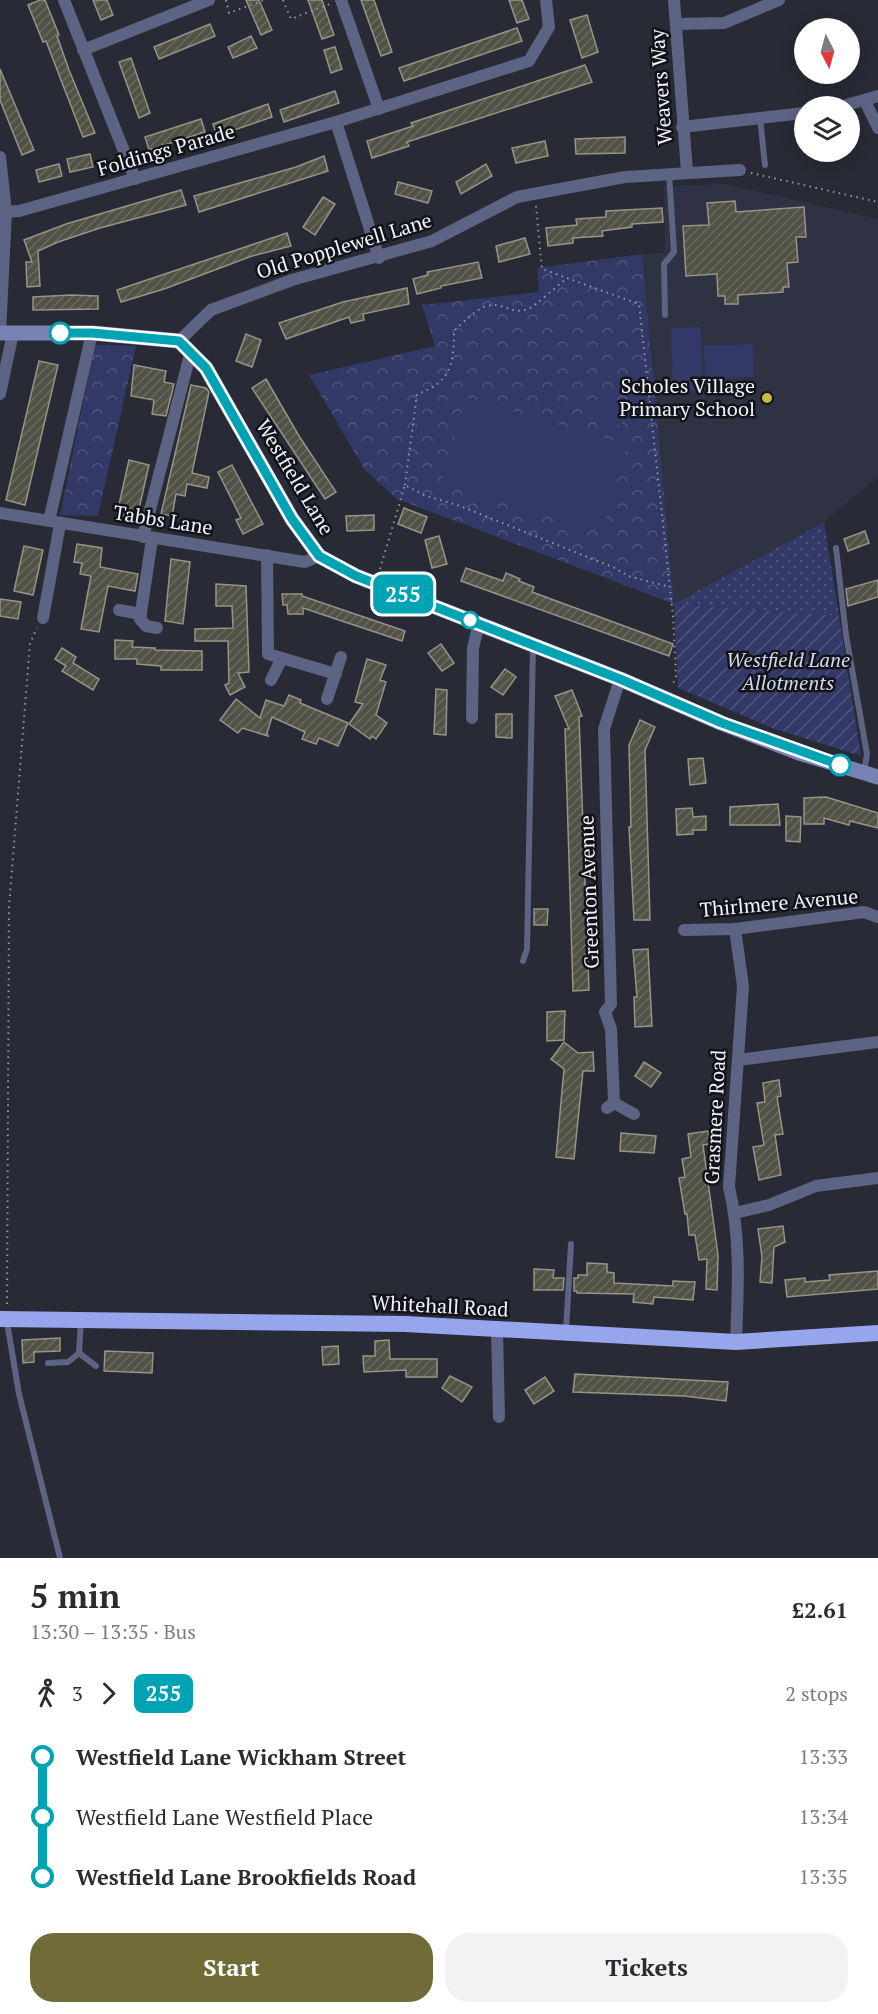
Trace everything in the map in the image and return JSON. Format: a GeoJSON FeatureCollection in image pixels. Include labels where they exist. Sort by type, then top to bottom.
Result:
{"type":"FeatureCollection","features":[{"type":"Feature","properties":{"kind":"highway","name":"Whitehall Road"},"geometry":{"type":"LineString","coordinates":[[3,1319],[405,1324],[566,1335],[736,1342],[878,1333]]}},
{"type":"Feature","properties":{"kind":"main road"},"geometry":{"type":"LineString","coordinates":[[4,333],[92,333],[185,346]]}},
{"type":"Feature","properties":{"kind":"main road","name":"Westfield Lane"},"geometry":{"type":"LineString","coordinates":[[185,346],[206,368],[292,519],[319,556],[376,583],[620,679],[799,753],[871,775]]}},
{"type":"Feature","properties":{"kind":"street"},"geometry":{"type":"LineString","coordinates":[[64,0],[135,179]]}},
{"type":"Feature","properties":{"kind":"street"},"geometry":{"type":"LineString","coordinates":[[83,50],[209,0]]}},
{"type":"Feature","properties":{"kind":"street"},"geometry":{"type":"LineString","coordinates":[[341,0],[379,109]]}},
{"type":"Feature","properties":{"kind":"street","name":"Foldings Parade"},"geometry":{"type":"LineString","coordinates":[[6,212],[19,211],[336,123],[529,61],[549,27],[546,0]]}},
{"type":"Feature","properties":{"kind":"street","name":"Weavers Way"},"geometry":{"type":"LineString","coordinates":[[674,0],[687,172]]}},
{"type":"Feature","properties":{"kind":"street"},"geometry":{"type":"LineString","coordinates":[[676,24],[724,23],[779,0]]}},
{"type":"Feature","properties":{"kind":"street"},"geometry":{"type":"LineString","coordinates":[[860,102],[878,96]]}},
{"type":"Feature","properties":{"kind":"street"},"geometry":{"type":"LineString","coordinates":[[866,100],[878,128]]}},
{"type":"Feature","properties":{"kind":"street"},"geometry":{"type":"LineString","coordinates":[[682,127],[794,114]]}},
{"type":"Feature","properties":{"kind":"street"},"geometry":{"type":"LineString","coordinates":[[336,123],[379,258]]}},
{"type":"Feature","properties":{"kind":"street"},"geometry":{"type":"LineString","coordinates":[[0,157],[6,212],[1,267],[4,333],[0,394]]}},
{"type":"Feature","properties":{"kind":"street","name":"Old Popplewell Lane"},"geometry":{"type":"LineString","coordinates":[[185,346],[212,310],[292,280],[379,258],[432,241],[517,197],[625,177],[740,170]]}},
{"type":"Feature","properties":{"kind":"street"},"geometry":{"type":"LineString","coordinates":[[43,618],[54,522],[92,333]]}},
{"type":"Feature","properties":{"kind":"street"},"geometry":{"type":"LineString","coordinates":[[157,628],[146,626],[141,616],[148,538],[185,346]]}},
{"type":"Feature","properties":{"kind":"street","name":"Tabbs Lane"},"geometry":{"type":"LineString","coordinates":[[0,513],[305,562],[319,556]]}},
{"type":"Feature","properties":{"kind":"street"},"geometry":{"type":"LineString","coordinates":[[267,555],[268,654],[336,674]]}},
{"type":"Feature","properties":{"kind":"street"},"geometry":{"type":"LineString","coordinates":[[119,610],[141,616]]}},
{"type":"Feature","properties":{"kind":"street"},"geometry":{"type":"LineString","coordinates":[[472,718],[473,648],[479,623]]}},
{"type":"Feature","properties":{"kind":"street"},"geometry":{"type":"LineString","coordinates":[[327,699],[341,657]]}},
{"type":"Feature","properties":{"kind":"street"},"geometry":{"type":"LineString","coordinates":[[271,680],[282,658]]}},
{"type":"Feature","properties":{"kind":"street","name":"Greenton Avenue"},"geometry":{"type":"LineString","coordinates":[[620,679],[604,729],[611,1004],[605,1012],[611,1029],[610,1106],[634,1114]]}},
{"type":"Feature","properties":{"kind":"street","name":"Thirlmere Avenue"},"geometry":{"type":"LineString","coordinates":[[684,930],[735,929],[864,912],[878,917]]}},
{"type":"Feature","properties":{"kind":"street","name":"Grasmere Road"},"geometry":{"type":"LineString","coordinates":[[735,929],[743,986],[729,1187],[735,1213],[738,1274],[736,1342]]}},
{"type":"Feature","properties":{"kind":"street"},"geometry":{"type":"LineString","coordinates":[[738,1060],[878,1042]]}},
{"type":"Feature","properties":{"kind":"street"},"geometry":{"type":"LineString","coordinates":[[735,1213],[769,1205],[816,1186],[878,1178]]}},
{"type":"Feature","properties":{"kind":"street"},"geometry":{"type":"LineString","coordinates":[[497,1330],[499,1417]]}},
{"type":"Feature","properties":{"kind":"lane"},"geometry":{"type":"LineString","coordinates":[[760,118],[765,165]]}},
{"type":"Feature","properties":{"kind":"lane"},"geometry":{"type":"LineString","coordinates":[[665,315],[664,264],[674,252],[669,173]]}},
{"type":"Feature","properties":{"kind":"lane"},"geometry":{"type":"LineString","coordinates":[[836,548],[846,635],[871,775]]}},
{"type":"Feature","properties":{"kind":"lane"},"geometry":{"type":"LineString","coordinates":[[523,961],[527,949],[533,645]]}},
{"type":"Feature","properties":{"kind":"lane"},"geometry":{"type":"LineString","coordinates":[[566,1335],[571,1244]]}},
{"type":"Feature","properties":{"kind":"lane"},"geometry":{"type":"LineString","coordinates":[[3,1319],[60,1558]]}},
{"type":"Feature","properties":{"kind":"lane"},"geometry":{"type":"LineString","coordinates":[[48,1363],[68,1362],[79,1353],[81,1320]]}},
{"type":"Feature","properties":{"kind":"lane"},"geometry":{"type":"LineString","coordinates":[[79,1353],[96,1366]]}},
{"type":"Feature","properties":{"kind":"path"},"geometry":{"type":"LineString","coordinates":[[226,0],[229,13],[264,0]]}},
{"type":"Feature","properties":{"kind":"path"},"geometry":{"type":"LineString","coordinates":[[283,0],[291,19],[341,0]]}},
{"type":"Feature","properties":{"kind":"path"},"geometry":{"type":"LineString","coordinates":[[740,170],[878,202]]}},
{"type":"Feature","properties":{"kind":"path"},"geometry":{"type":"LineString","coordinates":[[535,194],[542,269],[570,277],[639,304],[669,587],[676,676],[668,700]]}},
{"type":"Feature","properties":{"kind":"path"},"geometry":{"type":"LineString","coordinates":[[376,583],[405,485],[417,394],[432,389],[451,369],[454,331],[481,308],[499,304],[511,310],[526,310],[536,306],[544,294],[570,277]]}},
{"type":"Feature","properties":{"kind":"path"},"geometry":{"type":"LineString","coordinates":[[405,485],[424,495],[460,506],[615,568],[628,576],[669,587]]}},
{"type":"Feature","properties":{"kind":"path"},"geometry":{"type":"LineString","coordinates":[[3,1319],[9,907],[30,643],[43,618]]}},
{"type":"Feature","properties":{"kind":"shaded area","name":"Scholes Village Primary School"},"geometry":{"type":"Polygon","coordinates":[[[725,184],[878,219],[878,477],[824,522],[674,604],[642,254],[665,253],[664,186],[725,184]]]}},
{"type":"Feature","properties":{"kind":"green space"},"geometry":{"type":"Polygon","coordinates":[[[642,254],[674,604],[397,499],[365,470],[309,375],[435,346],[422,305],[539,292],[537,268],[642,254]]]}},
{"type":"Feature","properties":{"kind":"green space"},"geometry":{"type":"Polygon","coordinates":[[[701,327],[703,391],[673,392],[671,328],[701,327]]]}},
{"type":"Feature","properties":{"kind":"green space"},"geometry":{"type":"Polygon","coordinates":[[[753,344],[754,377],[705,379],[704,346],[753,344]]]}},
{"type":"Feature","properties":{"kind":"green space"},"geometry":{"type":"Polygon","coordinates":[[[95,345],[136,346],[98,516],[60,515],[95,345]]]}},
{"type":"Feature","properties":{"kind":"green space"},"geometry":{"type":"Polygon","coordinates":[[[466,398],[628,445],[603,530],[441,483],[466,398]]]}},
{"type":"Feature","properties":{"kind":"green space"},"geometry":{"type":"Polygon","coordinates":[[[620,405],[622,425],[602,427],[600,407],[620,405]]]}},
{"type":"Feature","properties":{"kind":"green space"},"geometry":{"type":"Polygon","coordinates":[[[824,522],[839,616],[674,604],[824,522]]]}},
{"type":"Feature","properties":{"kind":"green space","name":"Westfield Lane Allotments"},"geometry":{"type":"Polygon","coordinates":[[[674,604],[839,616],[861,756],[772,728],[678,688],[674,604]]]}},
{"type":"Feature","properties":{"kind":"building"},"geometry":{"type":"Polygon","coordinates":[[[45,0],[59,35],[57,36],[69,70],[95,133],[83,137],[46,41],[43,42],[28,5],[45,0]]]}},
{"type":"Feature","properties":{"kind":"building"},"geometry":{"type":"Polygon","coordinates":[[[93,0],[107,0],[113,15],[101,20],[93,0]]]}},
{"type":"Feature","properties":{"kind":"building"},"geometry":{"type":"Polygon","coordinates":[[[246,0],[259,0],[272,30],[261,35],[246,0]]]}},
{"type":"Feature","properties":{"kind":"building"},"geometry":{"type":"Polygon","coordinates":[[[308,0],[322,0],[334,35],[322,39],[308,0]]]}},
{"type":"Feature","properties":{"kind":"building"},"geometry":{"type":"Polygon","coordinates":[[[361,0],[374,0],[392,52],[381,56],[361,0]]]}},
{"type":"Feature","properties":{"kind":"building"},"geometry":{"type":"Polygon","coordinates":[[[509,0],[522,0],[529,19],[517,23],[509,0]]]}},
{"type":"Feature","properties":{"kind":"building"},"geometry":{"type":"Polygon","coordinates":[[[587,15],[598,52],[582,58],[570,20],[587,15]]]}},
{"type":"Feature","properties":{"kind":"building"},"geometry":{"type":"Polygon","coordinates":[[[210,24],[215,36],[159,59],[154,47],[210,24]]]}},
{"type":"Feature","properties":{"kind":"building"},"geometry":{"type":"Polygon","coordinates":[[[517,28],[522,41],[404,81],[399,68],[517,28]]]}},
{"type":"Feature","properties":{"kind":"building"},"geometry":{"type":"Polygon","coordinates":[[[251,36],[257,48],[233,58],[228,47],[251,36]]]}},
{"type":"Feature","properties":{"kind":"building"},"geometry":{"type":"Polygon","coordinates":[[[335,47],[342,69],[331,73],[324,50],[335,47]]]}},
{"type":"Feature","properties":{"kind":"building"},"geometry":{"type":"Polygon","coordinates":[[[131,58],[150,113],[139,118],[119,62],[131,58]]]}},
{"type":"Feature","properties":{"kind":"building"},"geometry":{"type":"Polygon","coordinates":[[[585,65],[592,82],[407,142],[409,146],[372,158],[367,141],[413,126],[411,123],[585,65]]]}},
{"type":"Feature","properties":{"kind":"building"},"geometry":{"type":"Polygon","coordinates":[[[0,69],[34,150],[22,155],[0,100],[0,69]]]}},
{"type":"Feature","properties":{"kind":"building"},"geometry":{"type":"Polygon","coordinates":[[[335,91],[339,103],[284,122],[280,110],[335,91]]]}},
{"type":"Feature","properties":{"kind":"building"},"geometry":{"type":"Polygon","coordinates":[[[268,104],[272,117],[217,136],[213,124],[268,104]]]}},
{"type":"Feature","properties":{"kind":"building"},"geometry":{"type":"Polygon","coordinates":[[[201,119],[205,132],[149,150],[145,137],[201,119]]]}},
{"type":"Feature","properties":{"kind":"building"},"geometry":{"type":"Polygon","coordinates":[[[625,137],[625,153],[576,154],[575,139],[625,137]]]}},
{"type":"Feature","properties":{"kind":"building"},"geometry":{"type":"Polygon","coordinates":[[[545,141],[548,156],[516,163],[512,148],[545,141]]]}},
{"type":"Feature","properties":{"kind":"building"},"geometry":{"type":"Polygon","coordinates":[[[90,154],[93,167],[70,172],[67,159],[90,154]]]}},
{"type":"Feature","properties":{"kind":"building"},"geometry":{"type":"Polygon","coordinates":[[[324,156],[328,171],[199,212],[194,196],[296,167],[324,156]]]}},
{"type":"Feature","properties":{"kind":"building"},"geometry":{"type":"Polygon","coordinates":[[[59,164],[62,176],[39,182],[36,170],[59,164]]]}},
{"type":"Feature","properties":{"kind":"building"},"geometry":{"type":"Polygon","coordinates":[[[486,164],[492,176],[461,194],[456,182],[486,164]]]}},
{"type":"Feature","properties":{"kind":"building"},"geometry":{"type":"Polygon","coordinates":[[[398,182],[432,191],[428,203],[395,194],[398,182]]]}},
{"type":"Feature","properties":{"kind":"building"},"geometry":{"type":"Polygon","coordinates":[[[181,190],[186,205],[100,228],[38,251],[40,286],[27,287],[26,262],[32,262],[24,240],[66,224],[181,190]]]}},
{"type":"Feature","properties":{"kind":"building"},"geometry":{"type":"Polygon","coordinates":[[[323,197],[335,204],[315,235],[303,227],[323,197]]]}},
{"type":"Feature","properties":{"kind":"building"},"geometry":{"type":"Polygon","coordinates":[[[735,201],[736,212],[804,207],[806,237],[796,237],[798,262],[787,263],[789,287],[783,287],[783,292],[738,295],[738,304],[725,304],[725,296],[718,296],[717,274],[686,276],[683,226],[709,225],[707,203],[735,201]]]}},
{"type":"Feature","properties":{"kind":"building"},"geometry":{"type":"Polygon","coordinates":[[[662,208],[663,222],[632,224],[632,227],[602,231],[603,236],[573,238],[573,243],[548,246],[546,228],[577,225],[576,219],[606,217],[606,211],[662,208]]]}},
{"type":"Feature","properties":{"kind":"building"},"geometry":{"type":"Polygon","coordinates":[[[287,233],[291,246],[252,256],[164,289],[121,302],[117,290],[287,233]]]}},
{"type":"Feature","properties":{"kind":"building"},"geometry":{"type":"Polygon","coordinates":[[[525,238],[530,254],[499,262],[496,246],[525,238]]]}},
{"type":"Feature","properties":{"kind":"building"},"geometry":{"type":"Polygon","coordinates":[[[478,262],[482,278],[441,286],[441,288],[417,294],[413,279],[428,275],[427,272],[478,262]]]}},
{"type":"Feature","properties":{"kind":"building"},"geometry":{"type":"Polygon","coordinates":[[[407,288],[409,304],[363,314],[364,320],[351,323],[349,317],[286,339],[279,323],[343,302],[407,288]]]}},
{"type":"Feature","properties":{"kind":"building"},"geometry":{"type":"Polygon","coordinates":[[[98,296],[98,309],[33,310],[33,297],[98,296]]]}},
{"type":"Feature","properties":{"kind":"building"},"geometry":{"type":"Polygon","coordinates":[[[246,334],[261,340],[252,367],[236,361],[246,334]]]}},
{"type":"Feature","properties":{"kind":"building"},"geometry":{"type":"Polygon","coordinates":[[[39,361],[58,365],[25,505],[6,500],[39,361]]]}},
{"type":"Feature","properties":{"kind":"building"},"geometry":{"type":"Polygon","coordinates":[[[134,365],[166,371],[164,382],[174,384],[166,416],[152,414],[154,400],[131,396],[134,365]]]}},
{"type":"Feature","properties":{"kind":"building"},"geometry":{"type":"Polygon","coordinates":[[[266,379],[299,436],[336,492],[325,499],[252,388],[266,379]]]}},
{"type":"Feature","properties":{"kind":"building"},"geometry":{"type":"Polygon","coordinates":[[[191,385],[206,388],[209,392],[192,473],[209,477],[207,488],[187,484],[185,496],[176,494],[172,516],[161,514],[191,385]]]}},
{"type":"Feature","properties":{"kind":"building"},"geometry":{"type":"Polygon","coordinates":[[[129,460],[149,465],[136,522],[116,518],[129,460]]]}},
{"type":"Feature","properties":{"kind":"building"},"geometry":{"type":"Polygon","coordinates":[[[232,465],[263,524],[243,534],[236,520],[241,518],[218,472],[232,465]]]}},
{"type":"Feature","properties":{"kind":"building"},"geometry":{"type":"Polygon","coordinates":[[[404,508],[427,517],[421,533],[398,524],[404,508]]]}},
{"type":"Feature","properties":{"kind":"building"},"geometry":{"type":"Polygon","coordinates":[[[374,515],[374,530],[347,531],[346,516],[374,515]]]}},
{"type":"Feature","properties":{"kind":"building"},"geometry":{"type":"Polygon","coordinates":[[[865,531],[869,543],[848,551],[844,539],[865,531]]]}},
{"type":"Feature","properties":{"kind":"building"},"geometry":{"type":"Polygon","coordinates":[[[439,536],[447,564],[432,568],[425,540],[439,536]]]}},
{"type":"Feature","properties":{"kind":"building"},"geometry":{"type":"Polygon","coordinates":[[[77,544],[102,548],[100,567],[138,574],[135,591],[108,586],[99,632],[81,629],[91,576],[80,574],[82,563],[74,562],[77,544]]]}},
{"type":"Feature","properties":{"kind":"building"},"geometry":{"type":"Polygon","coordinates":[[[24,546],[43,550],[33,595],[14,591],[24,546]]]}},
{"type":"Feature","properties":{"kind":"building"},"geometry":{"type":"Polygon","coordinates":[[[171,559],[190,562],[183,624],[165,621],[171,559]]]}},
{"type":"Feature","properties":{"kind":"building"},"geometry":{"type":"Polygon","coordinates":[[[466,568],[503,581],[506,573],[534,587],[532,592],[673,644],[669,656],[461,581],[466,568]]]}},
{"type":"Feature","properties":{"kind":"building"},"geometry":{"type":"Polygon","coordinates":[[[878,580],[878,597],[848,606],[846,589],[878,580]]]}},
{"type":"Feature","properties":{"kind":"building"},"geometry":{"type":"Polygon","coordinates":[[[216,584],[246,586],[249,672],[238,673],[245,687],[230,695],[225,685],[229,683],[228,641],[195,641],[195,629],[233,628],[232,606],[216,606],[216,584]]]}},
{"type":"Feature","properties":{"kind":"building"},"geometry":{"type":"Polygon","coordinates":[[[282,594],[302,594],[302,596],[405,631],[402,641],[303,608],[303,614],[288,614],[287,605],[283,605],[282,594]]]}},
{"type":"Feature","properties":{"kind":"building"},"geometry":{"type":"Polygon","coordinates":[[[0,599],[21,602],[18,619],[0,616],[0,599]]]}},
{"type":"Feature","properties":{"kind":"building"},"geometry":{"type":"Polygon","coordinates":[[[115,640],[133,641],[132,647],[155,648],[155,650],[202,651],[202,670],[161,670],[161,666],[137,664],[137,659],[115,659],[115,640]]]}},
{"type":"Feature","properties":{"kind":"building"},"geometry":{"type":"Polygon","coordinates":[[[441,644],[454,663],[442,671],[428,653],[441,644]]]}},
{"type":"Feature","properties":{"kind":"building"},"geometry":{"type":"Polygon","coordinates":[[[62,648],[76,657],[73,663],[99,679],[93,690],[62,671],[66,666],[55,659],[62,648]]]}},
{"type":"Feature","properties":{"kind":"building"},"geometry":{"type":"Polygon","coordinates":[[[367,659],[386,665],[380,680],[386,682],[376,715],[387,723],[376,739],[372,736],[370,739],[349,724],[363,704],[355,702],[367,659]]]}},
{"type":"Feature","properties":{"kind":"building"},"geometry":{"type":"Polygon","coordinates":[[[505,669],[516,677],[503,695],[491,687],[505,669]]]}},
{"type":"Feature","properties":{"kind":"building"},"geometry":{"type":"Polygon","coordinates":[[[436,689],[447,690],[446,735],[434,734],[436,689]]]}},
{"type":"Feature","properties":{"kind":"building"},"geometry":{"type":"Polygon","coordinates":[[[572,690],[582,716],[579,717],[589,990],[573,991],[565,729],[569,729],[555,696],[572,690]]]}},
{"type":"Feature","properties":{"kind":"building"},"geometry":{"type":"Polygon","coordinates":[[[289,695],[301,700],[300,703],[348,723],[338,746],[319,738],[316,744],[302,739],[305,732],[272,717],[268,736],[242,728],[238,733],[220,720],[236,699],[260,718],[266,700],[284,706],[289,695]]]}},
{"type":"Feature","properties":{"kind":"building"},"geometry":{"type":"Polygon","coordinates":[[[496,714],[512,714],[512,738],[496,737],[496,714]]]}},
{"type":"Feature","properties":{"kind":"building"},"geometry":{"type":"Polygon","coordinates":[[[640,720],[655,727],[645,750],[650,920],[634,920],[629,827],[631,827],[629,745],[640,720]]]}},
{"type":"Feature","properties":{"kind":"building"},"geometry":{"type":"Polygon","coordinates":[[[703,758],[706,783],[690,785],[688,759],[703,758]]]}},
{"type":"Feature","properties":{"kind":"building"},"geometry":{"type":"Polygon","coordinates":[[[826,797],[878,813],[878,828],[850,821],[849,825],[824,818],[824,824],[804,824],[804,798],[826,797]]]}},
{"type":"Feature","properties":{"kind":"building"},"geometry":{"type":"Polygon","coordinates":[[[778,804],[780,825],[730,825],[730,807],[778,804]]]}},
{"type":"Feature","properties":{"kind":"building"},"geometry":{"type":"Polygon","coordinates":[[[692,808],[693,817],[706,816],[706,830],[693,830],[693,834],[677,835],[676,809],[692,808]]]}},
{"type":"Feature","properties":{"kind":"building"},"geometry":{"type":"Polygon","coordinates":[[[786,816],[801,817],[800,842],[786,841],[786,816]]]}},
{"type":"Feature","properties":{"kind":"building"},"geometry":{"type":"Polygon","coordinates":[[[534,909],[548,909],[547,925],[534,925],[534,909]]]}},
{"type":"Feature","properties":{"kind":"building"},"geometry":{"type":"Polygon","coordinates":[[[648,949],[652,1026],[635,1027],[634,997],[637,997],[633,950],[648,949]]]}},
{"type":"Feature","properties":{"kind":"building"},"geometry":{"type":"Polygon","coordinates":[[[565,1011],[564,1040],[547,1041],[547,1012],[565,1011]]]}},
{"type":"Feature","properties":{"kind":"building"},"geometry":{"type":"Polygon","coordinates":[[[564,1042],[578,1053],[593,1052],[594,1071],[583,1071],[574,1159],[556,1157],[564,1069],[551,1059],[564,1042]]]}},
{"type":"Feature","properties":{"kind":"building"},"geometry":{"type":"Polygon","coordinates":[[[644,1062],[661,1073],[651,1087],[635,1076],[644,1062]]]}},
{"type":"Feature","properties":{"kind":"building"},"geometry":{"type":"Polygon","coordinates":[[[779,1080],[781,1096],[777,1097],[783,1134],[775,1135],[781,1175],[759,1180],[753,1147],[764,1145],[757,1103],[765,1102],[763,1083],[779,1080]]]}},
{"type":"Feature","properties":{"kind":"building"},"geometry":{"type":"Polygon","coordinates":[[[708,1131],[710,1144],[703,1145],[718,1255],[717,1290],[706,1289],[707,1259],[699,1260],[695,1235],[689,1235],[679,1178],[685,1177],[682,1159],[691,1157],[688,1134],[708,1131]]]}},
{"type":"Feature","properties":{"kind":"building"},"geometry":{"type":"Polygon","coordinates":[[[621,1133],[656,1136],[654,1153],[620,1151],[621,1133]]]}},
{"type":"Feature","properties":{"kind":"building"},"geometry":{"type":"Polygon","coordinates":[[[783,1226],[785,1242],[774,1247],[772,1283],[760,1282],[762,1257],[758,1229],[783,1226]]]}},
{"type":"Feature","properties":{"kind":"building"},"geometry":{"type":"Polygon","coordinates":[[[587,1263],[607,1264],[607,1272],[614,1273],[614,1283],[673,1286],[673,1281],[695,1282],[693,1300],[654,1297],[653,1304],[633,1302],[634,1294],[577,1293],[574,1291],[574,1278],[578,1278],[578,1275],[587,1275],[587,1263]]]}},
{"type":"Feature","properties":{"kind":"building"},"geometry":{"type":"Polygon","coordinates":[[[534,1269],[554,1270],[553,1278],[564,1278],[563,1290],[534,1290],[534,1269]]]}},
{"type":"Feature","properties":{"kind":"building"},"geometry":{"type":"Polygon","coordinates":[[[878,1271],[878,1289],[787,1297],[785,1280],[805,1278],[805,1282],[830,1280],[829,1275],[878,1271]]]}},
{"type":"Feature","properties":{"kind":"building"},"geometry":{"type":"Polygon","coordinates":[[[60,1338],[60,1351],[34,1352],[34,1362],[23,1363],[22,1340],[60,1338]]]}},
{"type":"Feature","properties":{"kind":"building"},"geometry":{"type":"Polygon","coordinates":[[[389,1340],[390,1359],[437,1359],[437,1377],[406,1377],[406,1370],[364,1372],[363,1356],[375,1356],[375,1341],[389,1340]]]}},
{"type":"Feature","properties":{"kind":"building"},"geometry":{"type":"Polygon","coordinates":[[[338,1346],[339,1364],[323,1365],[322,1347],[338,1346]]]}},
{"type":"Feature","properties":{"kind":"building"},"geometry":{"type":"Polygon","coordinates":[[[105,1351],[153,1353],[152,1373],[104,1371],[105,1351]]]}},
{"type":"Feature","properties":{"kind":"building"},"geometry":{"type":"Polygon","coordinates":[[[575,1374],[728,1382],[726,1401],[684,1396],[573,1392],[575,1374]]]}},
{"type":"Feature","properties":{"kind":"building"},"geometry":{"type":"Polygon","coordinates":[[[450,1376],[472,1387],[462,1402],[442,1388],[450,1376]]]}},
{"type":"Feature","properties":{"kind":"building"},"geometry":{"type":"Polygon","coordinates":[[[545,1377],[554,1391],[534,1404],[525,1390],[545,1377]]]}},
{"type":"Feature","properties":{"kind":"bus line","name":"255"},"geometry":{"type":"LineString","coordinates":[[60,333],[92,333],[179,341],[206,368],[292,519],[319,556],[356,576],[620,679],[722,723],[799,753],[840,765]]}},
{"type":"Feature","properties":{"kind":"place","name":"Scholes Village Primary School"},"geometry":{"type":"Point","coordinates":[767,398]}}]}
